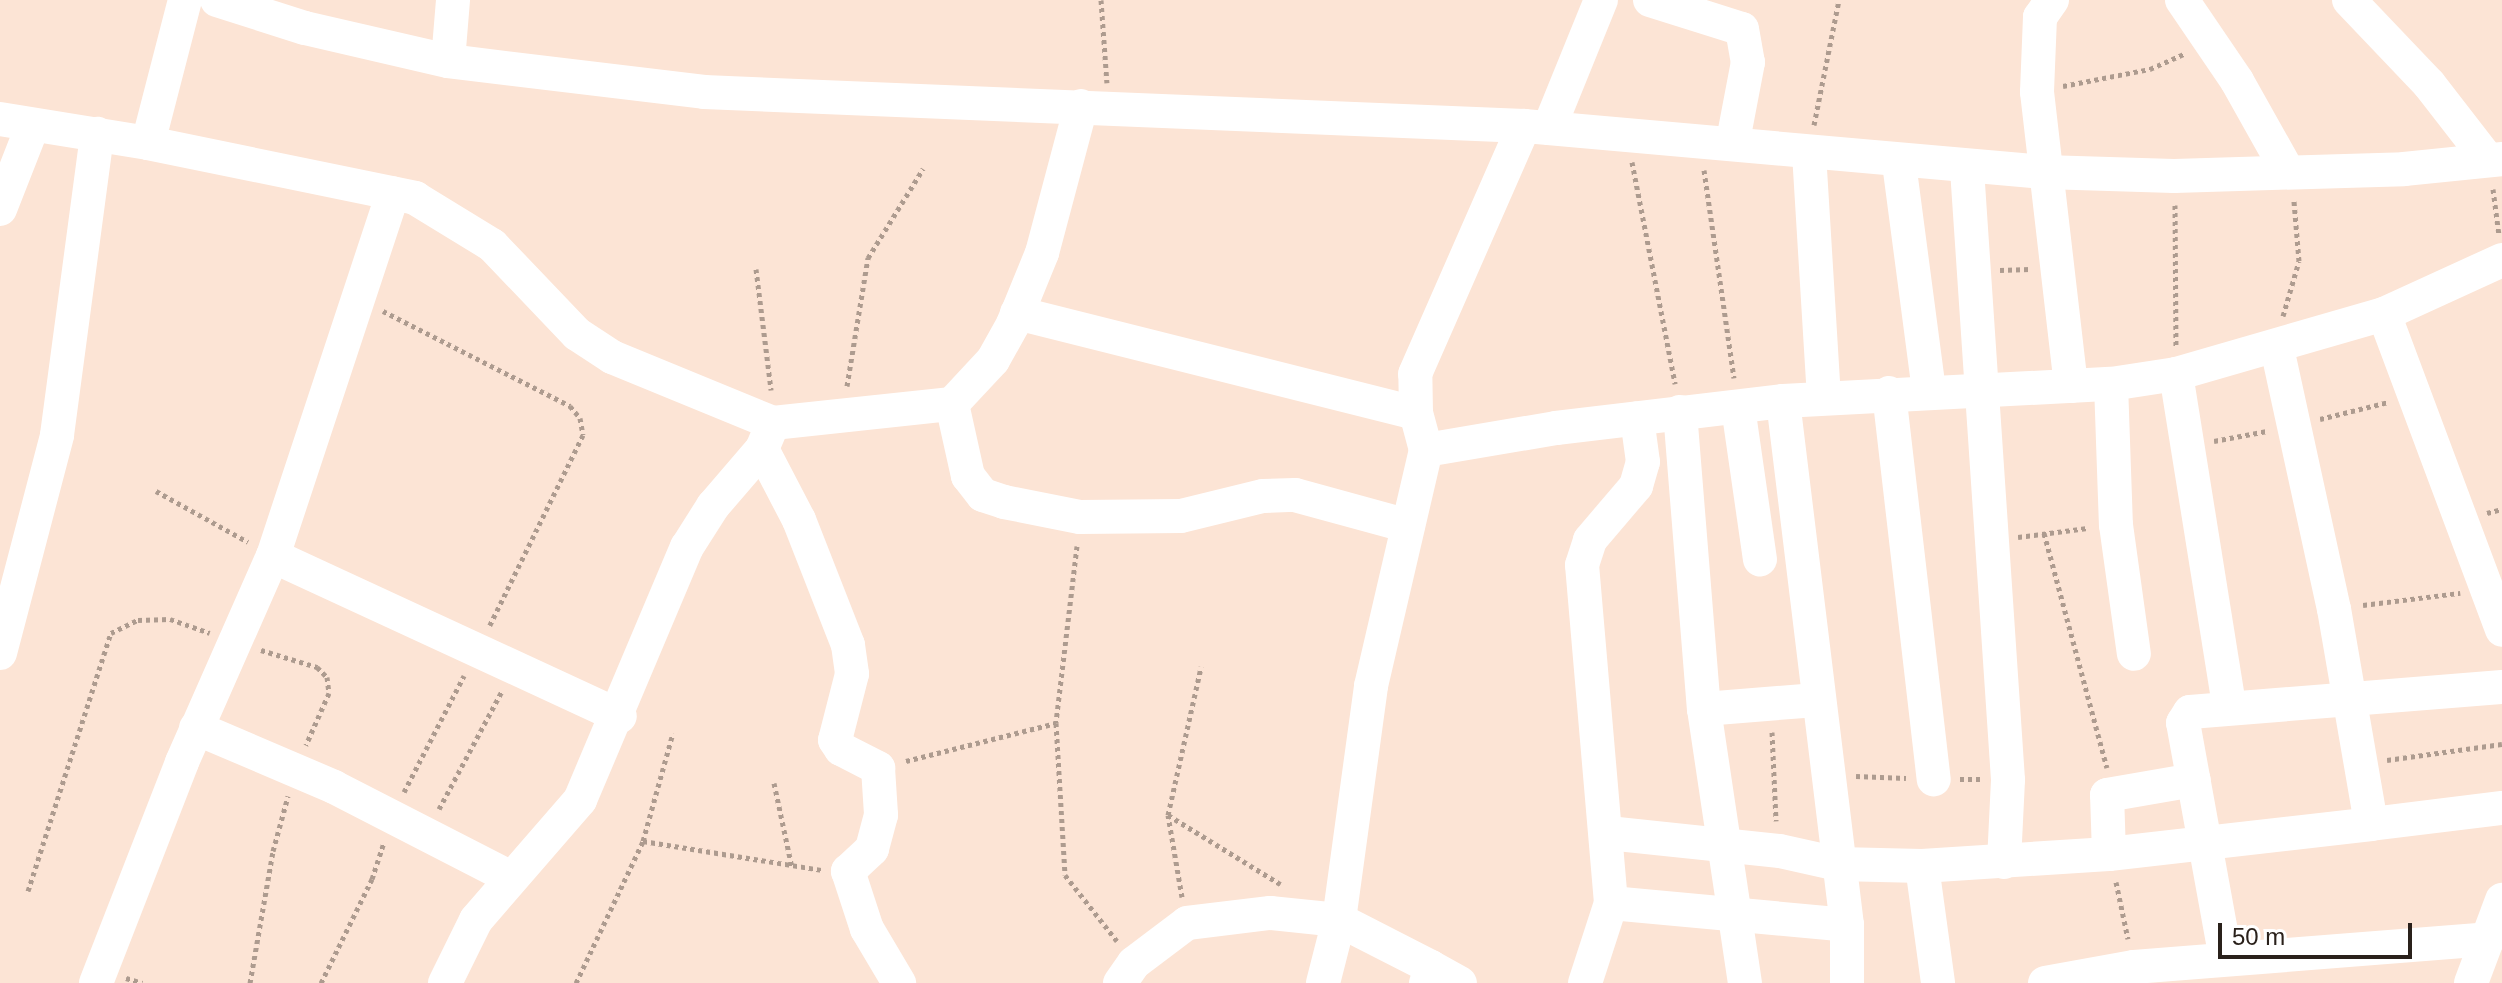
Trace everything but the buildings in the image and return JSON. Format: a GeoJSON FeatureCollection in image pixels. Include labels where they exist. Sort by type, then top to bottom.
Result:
{"type":"FeatureCollection","features":[{"type":"Feature","properties":{"kind":"street"},"geometry":{"type":"LineString","coordinates":[[148,143],[185,0]]}},
{"type":"Feature","properties":{"kind":"street"},"geometry":{"type":"LineString","coordinates":[[217,0],[305,28],[448,61],[704,92],[1536,127],[1733,141],[1899,163],[2044,172],[2174,176],[2495,160]]}},
{"type":"Feature","properties":{"kind":"street"},"geometry":{"type":"LineString","coordinates":[[448,61],[453,0]]}},
{"type":"Feature","properties":{"kind":"street"},"geometry":{"type":"LineString","coordinates":[[1323,983],[1339,920],[1371,686],[1426,450],[1416,413],[1415,374],[1601,0]]}},
{"type":"Feature","properties":{"kind":"street"},"geometry":{"type":"LineString","coordinates":[[1650,0],[1742,29],[1748,62],[1733,141]]}},
{"type":"Feature","properties":{"kind":"street"},"geometry":{"type":"LineString","coordinates":[[2052,0],[2040,17],[2037,92],[2071,386]]}},
{"type":"Feature","properties":{"kind":"street"},"geometry":{"type":"LineString","coordinates":[[2182,0],[2211,42],[2288,172]]}},
{"type":"Feature","properties":{"kind":"street"},"geometry":{"type":"LineString","coordinates":[[2349,0],[2429,84],[2495,160]]}},
{"type":"Feature","properties":{"kind":"street"},"geometry":{"type":"LineString","coordinates":[[445,983],[476,920],[580,800],[620,716],[687,547],[713,506],[768,436],[842,419],[952,404],[993,360],[1017,313],[1095,107]]}},
{"type":"Feature","properties":{"kind":"street"},"geometry":{"type":"LineString","coordinates":[[0,209],[16,122],[148,143],[415,198],[492,245],[577,334],[612,357],[768,436],[848,645],[852,674],[835,740],[841,749],[878,768],[881,815],[872,849],[848,871],[867,929],[899,983]]}},
{"type":"Feature","properties":{"kind":"street"},"geometry":{"type":"LineString","coordinates":[[0,653],[57,435],[97,134]]}},
{"type":"Feature","properties":{"kind":"street"},"geometry":{"type":"LineString","coordinates":[[1809,153],[1824,398]]}},
{"type":"Feature","properties":{"kind":"street"},"geometry":{"type":"LineString","coordinates":[[1899,163],[1929,392]]}},
{"type":"Feature","properties":{"kind":"street"},"geometry":{"type":"LineString","coordinates":[[1967,169],[2008,780],[2004,862]]}},
{"type":"Feature","properties":{"kind":"street"},"geometry":{"type":"LineString","coordinates":[[96,983],[196,728],[273,556],[393,193]]}},
{"type":"Feature","properties":{"kind":"street"},"geometry":{"type":"LineString","coordinates":[[1426,450],[1680,412],[1783,401],[1889,393],[2111,384],[2176,374],[2277,348],[2384,314],[2502,260]]}},
{"type":"Feature","properties":{"kind":"street"},"geometry":{"type":"LineString","coordinates":[[1017,313],[1416,413]]}},
{"type":"Feature","properties":{"kind":"street"},"geometry":{"type":"LineString","coordinates":[[2384,314],[2490,589],[2502,630]]}},
{"type":"Feature","properties":{"kind":"street"},"geometry":{"type":"LineString","coordinates":[[2277,348],[2298,425],[2371,824]]}},
{"type":"Feature","properties":{"kind":"street"},"geometry":{"type":"LineString","coordinates":[[2176,374],[2190,446],[2229,706]]}},
{"type":"Feature","properties":{"kind":"street"},"geometry":{"type":"LineString","coordinates":[[2111,384],[2116,525],[2134,654]]}},
{"type":"Feature","properties":{"kind":"street"},"geometry":{"type":"LineString","coordinates":[[1889,393],[1934,779]]}},
{"type":"Feature","properties":{"kind":"street"},"geometry":{"type":"LineString","coordinates":[[1783,401],[1817,700],[1847,925],[1847,983]]}},
{"type":"Feature","properties":{"kind":"street"},"geometry":{"type":"LineString","coordinates":[[952,404],[968,476],[983,495],[1080,517],[1181,516],[1263,496],[1295,495],[1408,526]]}},
{"type":"Feature","properties":{"kind":"street"},"geometry":{"type":"LineString","coordinates":[[1738,407],[1760,559]]}},
{"type":"Feature","properties":{"kind":"street"},"geometry":{"type":"LineString","coordinates":[[1680,412],[1704,709],[1728,844],[1745,983]]}},
{"type":"Feature","properties":{"kind":"street"},"geometry":{"type":"LineString","coordinates":[[1585,983],[1611,903],[1608,833],[1582,565],[1590,540],[1636,486],[1643,462],[1637,418]]}},
{"type":"Feature","properties":{"kind":"street"},"geometry":{"type":"LineString","coordinates":[[273,556],[620,716]]}},
{"type":"Feature","properties":{"kind":"street"},"geometry":{"type":"LineString","coordinates":[[2226,959],[2183,723],[2199,709],[2349,701],[2502,687]]}},
{"type":"Feature","properties":{"kind":"street"},"geometry":{"type":"LineString","coordinates":[[1704,709],[1817,700]]}},
{"type":"Feature","properties":{"kind":"street"},"geometry":{"type":"LineString","coordinates":[[196,728],[427,831],[511,878]]}},
{"type":"Feature","properties":{"kind":"street"},"geometry":{"type":"LineString","coordinates":[[2109,854],[2105,801],[2113,791],[2194,780]]}},
{"type":"Feature","properties":{"kind":"street"},"geometry":{"type":"LineString","coordinates":[[1608,833],[1780,851],[1838,864],[1922,866],[2109,854],[2203,840],[2502,808]]}},
{"type":"Feature","properties":{"kind":"street"},"geometry":{"type":"LineString","coordinates":[[1922,866],[1938,983]]}},
{"type":"Feature","properties":{"kind":"street"},"geometry":{"type":"LineString","coordinates":[[2471,983],[2502,900]]}},
{"type":"Feature","properties":{"kind":"street"},"geometry":{"type":"LineString","coordinates":[[1611,903],[1847,925]]}},
{"type":"Feature","properties":{"kind":"street"},"geometry":{"type":"LineString","coordinates":[[1127,973],[1187,923],[1270,913],[1339,920],[1439,978]]}},
{"type":"Feature","properties":{"kind":"street"},"geometry":{"type":"LineString","coordinates":[[2045,983],[2134,967],[2488,939]]}},
{"type":"Feature","properties":{"kind":"path"},"geometry":{"type":"LineString","coordinates":[[1095,107],[1101,0]]}},
{"type":"Feature","properties":{"kind":"path"},"geometry":{"type":"LineString","coordinates":[[1809,153],[1839,0]]}},
{"type":"Feature","properties":{"kind":"path"},"geometry":{"type":"LineString","coordinates":[[2037,92],[2150,69],[2211,42]]}},
{"type":"Feature","properties":{"kind":"path"},"geometry":{"type":"LineString","coordinates":[[1626,135],[1680,412]]}},
{"type":"Feature","properties":{"kind":"path"},"geometry":{"type":"LineString","coordinates":[[1699,138],[1738,407]]}},
{"type":"Feature","properties":{"kind":"path"},"geometry":{"type":"LineString","coordinates":[[2495,160],[2502,252]]}},
{"type":"Feature","properties":{"kind":"path"},"geometry":{"type":"LineString","coordinates":[[842,419],[868,258],[923,169]]}},
{"type":"Feature","properties":{"kind":"path"},"geometry":{"type":"LineString","coordinates":[[2277,348],[2300,239],[2288,172]]}},
{"type":"Feature","properties":{"kind":"path"},"geometry":{"type":"LineString","coordinates":[[2174,176],[2176,374]]}},
{"type":"Feature","properties":{"kind":"path"},"geometry":{"type":"LineString","coordinates":[[1975,271],[2055,268]]}},
{"type":"Feature","properties":{"kind":"path"},"geometry":{"type":"LineString","coordinates":[[756,269],[768,436]]}},
{"type":"Feature","properties":{"kind":"path"},"geometry":{"type":"LineString","coordinates":[[357,298],[570,406],[580,418],[583,435],[476,651]]}},
{"type":"Feature","properties":{"kind":"path"},"geometry":{"type":"LineString","coordinates":[[2190,446],[2298,425],[2415,395]]}},
{"type":"Feature","properties":{"kind":"path"},"geometry":{"type":"LineString","coordinates":[[156,491],[273,556]]}},
{"type":"Feature","properties":{"kind":"path"},"geometry":{"type":"LineString","coordinates":[[1080,517],[1056,723],[1065,875],[1127,973]]}},
{"type":"Feature","properties":{"kind":"path"},"geometry":{"type":"LineString","coordinates":[[2113,791],[2044,533],[2116,525]]}},
{"type":"Feature","properties":{"kind":"path"},"geometry":{"type":"LineString","coordinates":[[2334,609],[2490,589]]}},
{"type":"Feature","properties":{"kind":"path"},"geometry":{"type":"LineString","coordinates":[[28,891],[111,633],[138,620],[170,619],[317,667],[327,677],[329,693],[296,770],[273,851],[250,983]]}},
{"type":"Feature","properties":{"kind":"path"},"geometry":{"type":"LineString","coordinates":[[1187,923],[1168,815],[1201,667]]}},
{"type":"Feature","properties":{"kind":"path"},"geometry":{"type":"LineString","coordinates":[[427,831],[514,668]]}},
{"type":"Feature","properties":{"kind":"path"},"geometry":{"type":"LineString","coordinates":[[1771,703],[1780,851]]}},
{"type":"Feature","properties":{"kind":"path"},"geometry":{"type":"LineString","coordinates":[[878,768],[1056,723]]}},
{"type":"Feature","properties":{"kind":"path"},"geometry":{"type":"LineString","coordinates":[[576,983],[643,841],[673,733]]}},
{"type":"Feature","properties":{"kind":"path"},"geometry":{"type":"LineString","coordinates":[[2362,763],[2502,744]]}},
{"type":"Feature","properties":{"kind":"path"},"geometry":{"type":"LineString","coordinates":[[1827,775],[2008,780]]}},
{"type":"Feature","properties":{"kind":"path"},"geometry":{"type":"LineString","coordinates":[[643,841],[792,868],[774,783]]}},
{"type":"Feature","properties":{"kind":"path"},"geometry":{"type":"LineString","coordinates":[[1168,815],[1287,888]]}},
{"type":"Feature","properties":{"kind":"path"},"geometry":{"type":"LineString","coordinates":[[2109,854],[2134,967]]}}]}
